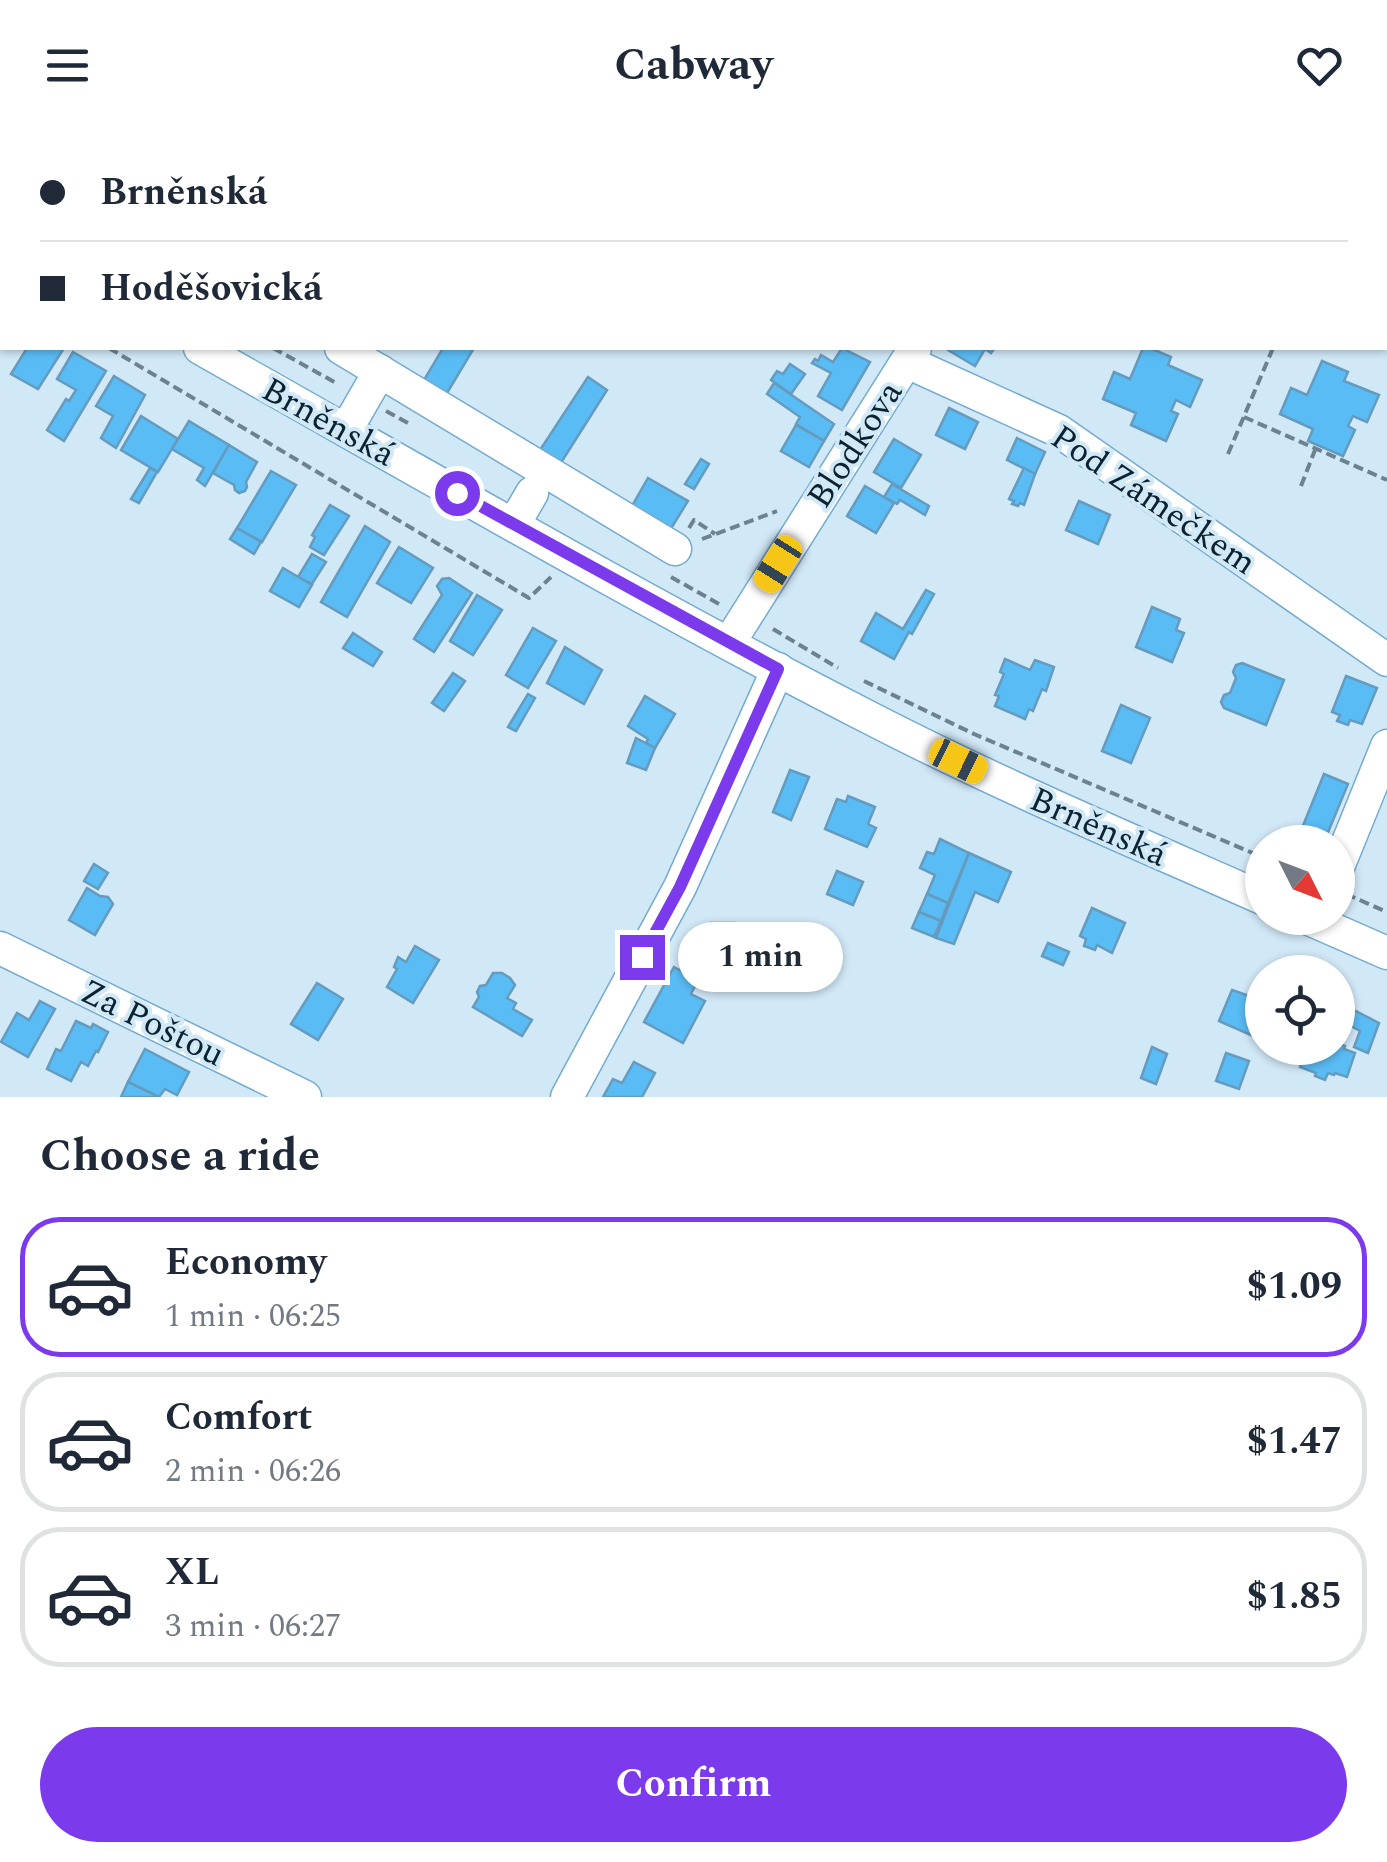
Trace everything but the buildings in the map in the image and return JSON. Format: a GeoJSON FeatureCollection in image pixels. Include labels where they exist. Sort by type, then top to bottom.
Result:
{"type":"FeatureCollection","features":[{"type":"Feature","properties":{"kind":"street","name":"Brněnská"},"geometry":{"type":"LineString","coordinates":[[209,350],[240,357],[346,430],[572,557],[737,631],[778,669],[870,719],[1029,796],[1245,891]]}},
{"type":"Feature","properties":{"kind":"street"},"geometry":{"type":"LineString","coordinates":[[345,350],[675,549]]}},
{"type":"Feature","properties":{"kind":"street","name":"Blodkova"},"geometry":{"type":"LineString","coordinates":[[737,631],[911,355]]}},
{"type":"Feature","properties":{"kind":"street","name":"Pod Zámečkem"},"geometry":{"type":"LineString","coordinates":[[911,355],[1060,431],[1387,660]]}},
{"type":"Feature","properties":{"kind":"street"},"geometry":{"type":"LineString","coordinates":[[346,430],[380,370]]}},
{"type":"Feature","properties":{"kind":"street"},"geometry":{"type":"LineString","coordinates":[[514,524],[532,493]]}},
{"type":"Feature","properties":{"kind":"street"},"geometry":{"type":"LineString","coordinates":[[567,1097],[680,887],[778,669]]}},
{"type":"Feature","properties":{"kind":"street"},"geometry":{"type":"LineString","coordinates":[[1355,825],[1387,746]]}},
{"type":"Feature","properties":{"kind":"street"},"geometry":{"type":"LineString","coordinates":[[1348,935],[1387,953]]}},
{"type":"Feature","properties":{"kind":"street","name":"Za Poštou"},"geometry":{"type":"LineString","coordinates":[[0,948],[305,1097]]}},
{"type":"Feature","properties":{"kind":"path"},"geometry":{"type":"LineString","coordinates":[[112,350],[529,598],[572,557]]}},
{"type":"Feature","properties":{"kind":"path"},"geometry":{"type":"LineString","coordinates":[[1228,454],[1272,350]]}},
{"type":"Feature","properties":{"kind":"path"},"geometry":{"type":"LineString","coordinates":[[1244,417],[1387,480]]}},
{"type":"Feature","properties":{"kind":"path"},"geometry":{"type":"LineString","coordinates":[[1302,486],[1315,450]]}},
{"type":"Feature","properties":{"kind":"path"},"geometry":{"type":"LineString","coordinates":[[675,549],[783,510]]}},
{"type":"Feature","properties":{"kind":"path"},"geometry":{"type":"LineString","coordinates":[[737,631],[768,627],[840,669]]}},
{"type":"Feature","properties":{"kind":"path"},"geometry":{"type":"LineString","coordinates":[[857,678],[974,734],[1245,850]]}},
{"type":"Feature","properties":{"kind":"path"},"geometry":{"type":"LineString","coordinates":[[1355,898],[1387,912]]}},
{"type":"Feature","properties":{"kind":"route"},"geometry":{"type":"LineString","coordinates":[[457,493],[778,669],[680,887],[642,957]]}}]}
